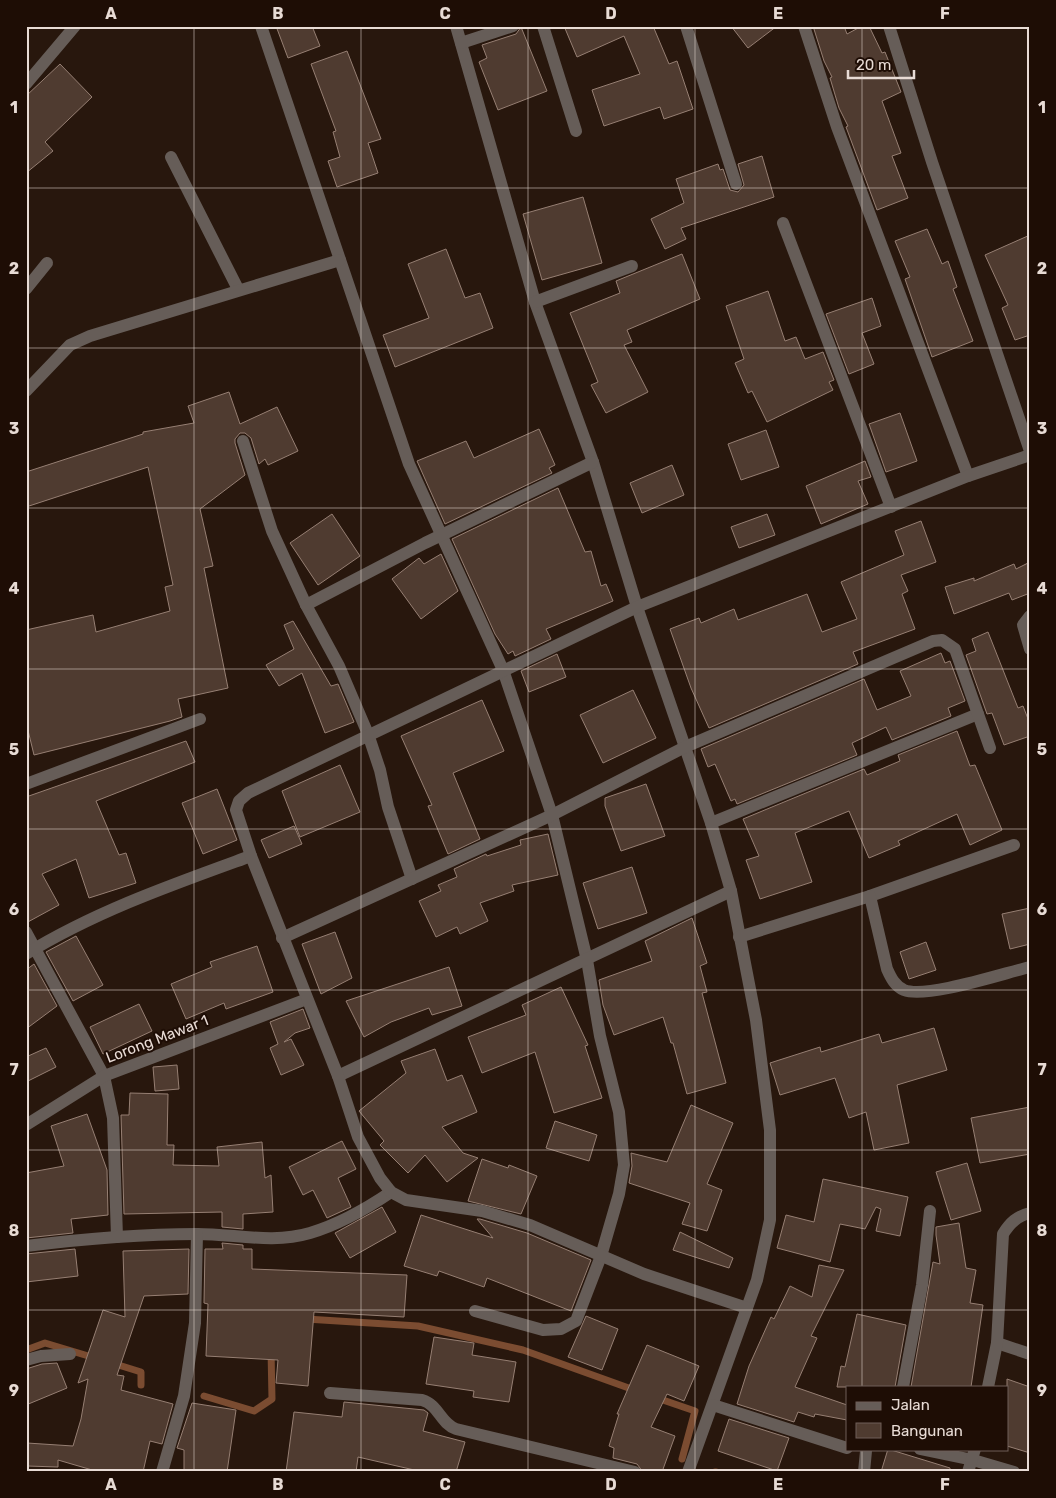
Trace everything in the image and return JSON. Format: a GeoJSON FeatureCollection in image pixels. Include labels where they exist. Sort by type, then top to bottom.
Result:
{"type":"FeatureCollection","features":[{"type":"Feature","properties":{"kind":"street"},"geometry":{"type":"LineString","coordinates":[[26,84],[75,26]]}},
{"type":"Feature","properties":{"kind":"street"},"geometry":{"type":"LineString","coordinates":[[261,26],[409,464],[503,670],[552,815],[587,960],[600,1036],[619,1112],[624,1165],[619,1194],[601,1256],[580,1314],[570,1326],[561,1329],[543,1330],[475,1311]]}},
{"type":"Feature","properties":{"kind":"street"},"geometry":{"type":"LineString","coordinates":[[456,26],[535,302],[593,462],[637,607],[712,823],[730,891],[756,1020],[770,1130],[772,1172],[770,1220],[757,1280],[700,1444],[688,1472]]}},
{"type":"Feature","properties":{"kind":"street"},"geometry":{"type":"LineString","coordinates":[[461,43],[513,26]]}},
{"type":"Feature","properties":{"kind":"street"},"geometry":{"type":"LineString","coordinates":[[543,26],[576,131]]}},
{"type":"Feature","properties":{"kind":"street"},"geometry":{"type":"LineString","coordinates":[[686,26],[736,184]]}},
{"type":"Feature","properties":{"kind":"street"},"geometry":{"type":"LineString","coordinates":[[804,26],[838,127],[968,476]]}},
{"type":"Feature","properties":{"kind":"street"},"geometry":{"type":"LineString","coordinates":[[746,1308],[644,1274],[530,1225],[482,1211],[406,1200],[391,1192],[376,1171],[358,1137],[338,1076],[282,938],[236,810],[242,797],[368,734],[637,607],[1030,453],[932,162],[889,26]]}},
{"type":"Feature","properties":{"kind":"street"},"geometry":{"type":"LineString","coordinates":[[171,156],[238,289]]}},
{"type":"Feature","properties":{"kind":"street"},"geometry":{"type":"LineString","coordinates":[[783,223],[890,507]]}},
{"type":"Feature","properties":{"kind":"street"},"geometry":{"type":"LineString","coordinates":[[26,391],[70,345],[90,336],[238,289],[340,260]]}},
{"type":"Feature","properties":{"kind":"street"},"geometry":{"type":"LineString","coordinates":[[26,289],[47,263]]}},
{"type":"Feature","properties":{"kind":"street"},"geometry":{"type":"LineString","coordinates":[[535,302],[632,266]]}},
{"type":"Feature","properties":{"kind":"street"},"geometry":{"type":"LineString","coordinates":[[243,440],[272,531],[306,605],[339,666],[368,734],[388,807],[412,879]]}},
{"type":"Feature","properties":{"kind":"street"},"geometry":{"type":"LineString","coordinates":[[306,605],[593,462]]}},
{"type":"Feature","properties":{"kind":"street"},"geometry":{"type":"LineString","coordinates":[[1030,616],[1023,625],[1030,649]]}},
{"type":"Feature","properties":{"kind":"street"},"geometry":{"type":"LineString","coordinates":[[282,938],[552,815],[685,747],[921,645],[942,640],[955,649],[990,748]]}},
{"type":"Feature","properties":{"kind":"street"},"geometry":{"type":"LineString","coordinates":[[712,823],[978,714]]}},
{"type":"Feature","properties":{"kind":"street"},"geometry":{"type":"LineString","coordinates":[[26,784],[200,719]]}},
{"type":"Feature","properties":{"kind":"street"},"geometry":{"type":"LineString","coordinates":[[739,937],[870,896],[1014,845]]}},
{"type":"Feature","properties":{"kind":"street"},"geometry":{"type":"LineString","coordinates":[[31,951],[83,923],[134,900],[251,856]]}},
{"type":"Feature","properties":{"kind":"street"},"geometry":{"type":"LineString","coordinates":[[338,1076],[730,891]]}},
{"type":"Feature","properties":{"kind":"street"},"geometry":{"type":"LineString","coordinates":[[870,896],[887,969],[891,978],[904,990],[927,992],[1030,967]]}},
{"type":"Feature","properties":{"kind":"street"},"geometry":{"type":"LineString","coordinates":[[26,932],[31,951],[104,1076],[113,1118],[117,1237]]}},
{"type":"Feature","properties":{"kind":"street","name":"Lorong Mawar 1"},"geometry":{"type":"LineString","coordinates":[[26,1125],[104,1076],[307,999]]}},
{"type":"Feature","properties":{"kind":"street"},"geometry":{"type":"LineString","coordinates":[[26,1246],[81,1239],[197,1234],[282,1238],[309,1233],[334,1224],[363,1210],[391,1192]]}},
{"type":"Feature","properties":{"kind":"street"},"geometry":{"type":"LineString","coordinates":[[903,1386],[922,1285],[930,1211]]}},
{"type":"Feature","properties":{"kind":"street"},"geometry":{"type":"LineString","coordinates":[[988,1386],[997,1343],[1003,1234],[1008,1225],[1017,1218],[1030,1213]]}},
{"type":"Feature","properties":{"kind":"street"},"geometry":{"type":"LineString","coordinates":[[162,1472],[184,1396],[195,1323],[197,1234]]}},
{"type":"Feature","properties":{"kind":"street"},"geometry":{"type":"LineString","coordinates":[[997,1343],[1030,1354]]}},
{"type":"Feature","properties":{"kind":"street"},"geometry":{"type":"LineString","coordinates":[[26,1360],[41,1356],[70,1354]]}},
{"type":"Feature","properties":{"kind":"street"},"geometry":{"type":"LineString","coordinates":[[330,1393],[422,1400],[433,1405],[445,1423],[456,1429],[635,1472]]}},
{"type":"Feature","properties":{"kind":"street"},"geometry":{"type":"LineString","coordinates":[[713,1406],[846,1448]]}},
{"type":"Feature","properties":{"kind":"street"},"geometry":{"type":"LineString","coordinates":[[864,1472],[870,1450]]}},
{"type":"Feature","properties":{"kind":"street"},"geometry":{"type":"LineString","coordinates":[[925,1450],[972,1460],[1014,1472]]}},
{"type":"Feature","properties":{"kind":"building"},"geometry":{"type":"Polygon","coordinates":[[[276,26],[312,26],[320,46],[288,58],[276,26]]]}},
{"type":"Feature","properties":{"kind":"building"},"geometry":{"type":"Polygon","coordinates":[[[564,26],[653,26],[669,64],[677,61],[693,109],[664,119],[660,107],[604,126],[592,90],[640,74],[624,36],[577,57],[564,26]]]}},
{"type":"Feature","properties":{"kind":"building"},"geometry":{"type":"Polygon","coordinates":[[[731,26],[777,26],[748,48],[731,26]]]}},
{"type":"Feature","properties":{"kind":"building"},"geometry":{"type":"Polygon","coordinates":[[[813,26],[844,26],[847,34],[862,26],[869,26],[882,53],[885,52],[901,92],[882,101],[901,153],[892,156],[908,198],[877,210],[846,127],[848,126],[839,108],[830,78],[832,77],[824,61],[813,26]]]}},
{"type":"Feature","properties":{"kind":"building"},"geometry":{"type":"Polygon","coordinates":[[[521,27],[547,91],[498,110],[479,62],[487,58],[482,45],[516,34],[521,27]]]}},
{"type":"Feature","properties":{"kind":"building"},"geometry":{"type":"Polygon","coordinates":[[[347,51],[381,139],[368,143],[378,173],[337,187],[328,161],[340,157],[333,132],[336,131],[311,64],[347,51]]]}},
{"type":"Feature","properties":{"kind":"building"},"geometry":{"type":"Polygon","coordinates":[[[60,64],[92,97],[45,142],[53,151],[26,173],[26,96],[60,64]]]}},
{"type":"Feature","properties":{"kind":"building"},"geometry":{"type":"Polygon","coordinates":[[[762,156],[774,197],[681,228],[686,239],[665,249],[651,219],[684,203],[676,179],[718,164],[720,170],[723,169],[730,190],[738,192],[744,185],[738,164],[762,156]]]}},
{"type":"Feature","properties":{"kind":"building"},"geometry":{"type":"Polygon","coordinates":[[[583,197],[602,263],[542,280],[523,214],[583,197]]]}},
{"type":"Feature","properties":{"kind":"building"},"geometry":{"type":"Polygon","coordinates":[[[927,229],[942,264],[948,261],[957,287],[953,289],[973,341],[932,357],[905,279],[910,277],[895,241],[927,229]]]}},
{"type":"Feature","properties":{"kind":"building"},"geometry":{"type":"Polygon","coordinates":[[[1030,235],[1030,335],[1015,340],[1002,308],[1008,305],[985,255],[1030,235]]]}},
{"type":"Feature","properties":{"kind":"building"},"geometry":{"type":"Polygon","coordinates":[[[446,249],[465,298],[480,293],[493,328],[395,367],[383,335],[429,318],[408,264],[446,249]]]}},
{"type":"Feature","properties":{"kind":"building"},"geometry":{"type":"Polygon","coordinates":[[[682,254],[700,299],[627,330],[632,342],[624,345],[648,392],[606,413],[591,385],[598,382],[570,313],[620,293],[616,281],[682,254]]]}},
{"type":"Feature","properties":{"kind":"building"},"geometry":{"type":"Polygon","coordinates":[[[768,291],[785,341],[796,337],[805,359],[823,352],[834,380],[829,382],[833,390],[767,422],[752,391],[748,393],[735,363],[744,359],[726,306],[768,291]]]}},
{"type":"Feature","properties":{"kind":"building"},"geometry":{"type":"Polygon","coordinates":[[[872,298],[881,326],[862,333],[874,364],[849,374],[826,314],[872,298]]]}},
{"type":"Feature","properties":{"kind":"building"},"geometry":{"type":"Polygon","coordinates":[[[229,392],[240,424],[277,407],[298,451],[268,465],[265,459],[259,464],[251,438],[245,433],[240,433],[235,439],[235,443],[245,475],[200,509],[213,566],[204,568],[228,688],[178,699],[182,717],[34,755],[26,722],[26,630],[93,615],[96,632],[170,611],[165,587],[173,585],[148,467],[26,507],[26,472],[143,434],[143,432],[194,423],[188,406],[229,392]]]}},
{"type":"Feature","properties":{"kind":"building"},"geometry":{"type":"Polygon","coordinates":[[[900,413],[917,461],[886,472],[869,424],[900,413]]]}},
{"type":"Feature","properties":{"kind":"building"},"geometry":{"type":"Polygon","coordinates":[[[539,429],[555,465],[549,468],[552,473],[445,524],[417,461],[466,441],[474,458],[539,429]]]}},
{"type":"Feature","properties":{"kind":"building"},"geometry":{"type":"Polygon","coordinates":[[[766,430],[779,467],[741,480],[728,444],[766,430]]]}},
{"type":"Feature","properties":{"kind":"building"},"geometry":{"type":"Polygon","coordinates":[[[865,461],[871,477],[858,481],[868,504],[821,524],[806,486],[865,461]]]}},
{"type":"Feature","properties":{"kind":"building"},"geometry":{"type":"Polygon","coordinates":[[[672,465],[684,495],[642,513],[630,483],[672,465]]]}},
{"type":"Feature","properties":{"kind":"building"},"geometry":{"type":"Polygon","coordinates":[[[558,488],[585,552],[591,551],[601,586],[606,584],[613,601],[546,629],[551,639],[515,656],[513,651],[508,654],[495,634],[452,539],[558,488]]]}},
{"type":"Feature","properties":{"kind":"building"},"geometry":{"type":"Polygon","coordinates":[[[332,514],[360,556],[318,585],[290,543],[332,514]]]}},
{"type":"Feature","properties":{"kind":"building"},"geometry":{"type":"Polygon","coordinates":[[[767,514],[775,535],[739,548],[731,527],[767,514]]]}},
{"type":"Feature","properties":{"kind":"building"},"geometry":{"type":"Polygon","coordinates":[[[921,521],[936,562],[901,575],[908,591],[902,594],[915,629],[853,652],[858,664],[709,728],[691,688],[670,629],[699,618],[701,623],[734,609],[738,620],[807,594],[822,632],[857,619],[841,582],[904,555],[895,531],[921,521]]]}},
{"type":"Feature","properties":{"kind":"building"},"geometry":{"type":"Polygon","coordinates":[[[441,554],[458,591],[421,619],[392,579],[419,558],[424,564],[441,554]]]}},
{"type":"Feature","properties":{"kind":"building"},"geometry":{"type":"Polygon","coordinates":[[[1030,562],[1030,593],[1012,600],[1009,593],[954,614],[945,587],[974,578],[974,581],[1014,564],[1016,569],[1030,562]]]}},
{"type":"Feature","properties":{"kind":"building"},"geometry":{"type":"Polygon","coordinates":[[[293,621],[331,686],[338,684],[354,722],[325,733],[302,673],[279,686],[266,665],[294,649],[284,625],[293,621]]]}},
{"type":"Feature","properties":{"kind":"building"},"geometry":{"type":"Polygon","coordinates":[[[988,632],[1018,708],[1023,706],[1030,724],[1030,736],[1004,745],[992,713],[987,714],[966,655],[976,651],[972,639],[988,632]]]}},
{"type":"Feature","properties":{"kind":"building"},"geometry":{"type":"Polygon","coordinates":[[[941,653],[945,663],[950,661],[965,701],[948,708],[951,716],[892,740],[886,727],[852,743],[857,755],[737,804],[735,799],[731,801],[715,764],[708,767],[701,749],[864,679],[877,710],[911,696],[900,671],[941,653]]]}},
{"type":"Feature","properties":{"kind":"building"},"geometry":{"type":"Polygon","coordinates":[[[557,654],[566,677],[529,692],[521,671],[557,654]]]}},
{"type":"Feature","properties":{"kind":"building"},"geometry":{"type":"Polygon","coordinates":[[[633,690],[656,738],[603,763],[580,715],[633,690]]]}},
{"type":"Feature","properties":{"kind":"building"},"geometry":{"type":"Polygon","coordinates":[[[482,700],[504,751],[453,773],[480,839],[448,854],[428,806],[432,805],[401,736],[482,700]]]}},
{"type":"Feature","properties":{"kind":"building"},"geometry":{"type":"Polygon","coordinates":[[[957,731],[970,766],[975,765],[1002,830],[970,845],[957,814],[898,841],[900,845],[869,858],[849,811],[795,833],[812,882],[760,899],[746,860],[759,856],[743,819],[864,769],[867,775],[900,761],[898,755],[957,731]]]}},
{"type":"Feature","properties":{"kind":"building"},"geometry":{"type":"Polygon","coordinates":[[[186,741],[195,762],[96,801],[119,855],[126,853],[136,883],[89,898],[76,859],[42,874],[59,905],[26,923],[26,797],[186,741]]]}},
{"type":"Feature","properties":{"kind":"building"},"geometry":{"type":"Polygon","coordinates":[[[340,765],[360,812],[300,837],[282,791],[340,765]]]}},
{"type":"Feature","properties":{"kind":"building"},"geometry":{"type":"Polygon","coordinates":[[[646,784],[665,836],[621,851],[605,806],[605,798],[646,784]]]}},
{"type":"Feature","properties":{"kind":"building"},"geometry":{"type":"Polygon","coordinates":[[[217,789],[237,840],[203,854],[182,803],[217,789]]]}},
{"type":"Feature","properties":{"kind":"building"},"geometry":{"type":"Polygon","coordinates":[[[294,826],[302,844],[269,858],[261,840],[294,826]]]}},
{"type":"Feature","properties":{"kind":"building"},"geometry":{"type":"Polygon","coordinates":[[[548,834],[558,875],[512,885],[514,891],[480,903],[488,921],[460,934],[457,927],[436,937],[419,901],[441,891],[438,885],[457,877],[454,869],[486,854],[487,856],[521,845],[520,840],[548,834]]]}},
{"type":"Feature","properties":{"kind":"building"},"geometry":{"type":"Polygon","coordinates":[[[632,867],[647,913],[598,929],[583,883],[632,867]]]}},
{"type":"Feature","properties":{"kind":"building"},"geometry":{"type":"Polygon","coordinates":[[[1030,908],[1030,944],[1010,949],[1002,914],[1030,908]]]}},
{"type":"Feature","properties":{"kind":"building"},"geometry":{"type":"Polygon","coordinates":[[[692,918],[707,963],[700,966],[707,992],[702,993],[726,1083],[687,1094],[673,1043],[671,1043],[663,1017],[614,1035],[603,1005],[599,980],[652,961],[645,941],[692,918]]]}},
{"type":"Feature","properties":{"kind":"building"},"geometry":{"type":"Polygon","coordinates":[[[335,932],[352,978],[321,994],[302,944],[335,932]]]}},
{"type":"Feature","properties":{"kind":"building"},"geometry":{"type":"Polygon","coordinates":[[[76,936],[103,985],[73,1001],[46,952],[76,936]]]}},
{"type":"Feature","properties":{"kind":"building"},"geometry":{"type":"Polygon","coordinates":[[[926,942],[936,970],[909,979],[900,952],[926,942]]]}},
{"type":"Feature","properties":{"kind":"building"},"geometry":{"type":"Polygon","coordinates":[[[257,946],[273,992],[226,1009],[224,1003],[186,1019],[171,984],[212,967],[210,962],[257,946]]]}},
{"type":"Feature","properties":{"kind":"building"},"geometry":{"type":"Polygon","coordinates":[[[34,964],[57,1006],[26,1029],[26,970],[34,964]]]}},
{"type":"Feature","properties":{"kind":"building"},"geometry":{"type":"Polygon","coordinates":[[[449,967],[462,1006],[432,1015],[429,1008],[391,1022],[364,1037],[346,1001],[449,967]]]}},
{"type":"Feature","properties":{"kind":"building"},"geometry":{"type":"Polygon","coordinates":[[[561,987],[588,1045],[585,1046],[602,1098],[554,1113],[535,1052],[482,1073],[468,1037],[526,1015],[522,1005],[561,987]]]}},
{"type":"Feature","properties":{"kind":"building"},"geometry":{"type":"Polygon","coordinates":[[[139,1004],[152,1031],[103,1054],[90,1027],[139,1004]]]}},
{"type":"Feature","properties":{"kind":"building"},"geometry":{"type":"Polygon","coordinates":[[[303,1009],[310,1028],[295,1033],[284,1042],[291,1039],[304,1065],[281,1075],[270,1048],[278,1044],[270,1022],[303,1009]]]}},
{"type":"Feature","properties":{"kind":"building"},"geometry":{"type":"Polygon","coordinates":[[[934,1028],[947,1070],[897,1085],[909,1143],[874,1150],[866,1112],[849,1118],[835,1078],[780,1095],[770,1063],[820,1047],[821,1052],[879,1034],[882,1043],[934,1028]]]}},
{"type":"Feature","properties":{"kind":"building"},"geometry":{"type":"Polygon","coordinates":[[[46,1048],[56,1067],[26,1082],[26,1057],[46,1048]]]}},
{"type":"Feature","properties":{"kind":"building"},"geometry":{"type":"Polygon","coordinates":[[[435,1049],[447,1081],[462,1075],[477,1112],[442,1127],[463,1153],[478,1158],[447,1182],[425,1155],[408,1173],[380,1145],[384,1141],[359,1111],[406,1073],[401,1061],[435,1049]]]}},
{"type":"Feature","properties":{"kind":"building"},"geometry":{"type":"Polygon","coordinates":[[[177,1065],[179,1089],[155,1091],[153,1067],[177,1065]]]}},
{"type":"Feature","properties":{"kind":"building"},"geometry":{"type":"Polygon","coordinates":[[[130,1093],[168,1094],[167,1145],[174,1145],[173,1165],[219,1166],[217,1147],[262,1142],[265,1178],[271,1175],[273,1212],[243,1214],[243,1229],[222,1227],[222,1212],[124,1214],[121,1115],[129,1115],[130,1093]]]}},
{"type":"Feature","properties":{"kind":"building"},"geometry":{"type":"Polygon","coordinates":[[[691,1105],[733,1123],[707,1184],[722,1190],[707,1231],[682,1224],[690,1203],[629,1183],[632,1166],[631,1153],[667,1162],[691,1105]]]}},
{"type":"Feature","properties":{"kind":"building"},"geometry":{"type":"Polygon","coordinates":[[[1030,1107],[1030,1154],[980,1163],[971,1118],[1030,1107]]]}},
{"type":"Feature","properties":{"kind":"building"},"geometry":{"type":"Polygon","coordinates":[[[87,1114],[107,1170],[108,1215],[71,1219],[73,1233],[26,1238],[26,1173],[64,1166],[51,1126],[87,1114]]]}},
{"type":"Feature","properties":{"kind":"building"},"geometry":{"type":"Polygon","coordinates":[[[555,1121],[597,1135],[589,1161],[546,1148],[555,1121]]]}},
{"type":"Feature","properties":{"kind":"building"},"geometry":{"type":"Polygon","coordinates":[[[342,1141],[356,1169],[338,1178],[351,1207],[327,1218],[313,1190],[303,1195],[289,1167],[342,1141]]]}},
{"type":"Feature","properties":{"kind":"building"},"geometry":{"type":"Polygon","coordinates":[[[482,1159],[508,1168],[509,1165],[537,1176],[521,1214],[468,1201],[482,1159]]]}},
{"type":"Feature","properties":{"kind":"building"},"geometry":{"type":"Polygon","coordinates":[[[967,1163],[981,1211],[951,1220],[936,1172],[967,1163]]]}},
{"type":"Feature","properties":{"kind":"building"},"geometry":{"type":"Polygon","coordinates":[[[823,1179],[908,1197],[900,1236],[876,1231],[881,1209],[876,1207],[865,1229],[840,1224],[830,1262],[777,1248],[786,1215],[814,1222],[823,1179]]]}},
{"type":"Feature","properties":{"kind":"building"},"geometry":{"type":"Polygon","coordinates":[[[382,1207],[396,1232],[350,1258],[335,1233],[382,1207]]]}},
{"type":"Feature","properties":{"kind":"building"},"geometry":{"type":"Polygon","coordinates":[[[421,1215],[493,1238],[477,1219],[480,1219],[527,1233],[591,1260],[571,1311],[487,1278],[484,1287],[439,1271],[437,1276],[404,1266],[421,1215]]]}},
{"type":"Feature","properties":{"kind":"building"},"geometry":{"type":"Polygon","coordinates":[[[959,1223],[966,1268],[976,1270],[970,1303],[983,1305],[971,1386],[911,1386],[933,1262],[940,1264],[936,1227],[959,1223]]]}},
{"type":"Feature","properties":{"kind":"building"},"geometry":{"type":"Polygon","coordinates":[[[680,1232],[733,1258],[729,1268],[673,1250],[680,1232]]]}},
{"type":"Feature","properties":{"kind":"building"},"geometry":{"type":"Polygon","coordinates":[[[222,1243],[243,1245],[243,1249],[252,1249],[252,1269],[407,1275],[404,1317],[314,1312],[308,1386],[276,1383],[278,1360],[206,1356],[208,1304],[204,1303],[205,1249],[223,1249],[222,1243]]]}},
{"type":"Feature","properties":{"kind":"building"},"geometry":{"type":"Polygon","coordinates":[[[75,1249],[78,1276],[26,1282],[26,1254],[75,1249]]]}},
{"type":"Feature","properties":{"kind":"building"},"geometry":{"type":"Polygon","coordinates":[[[189,1249],[188,1294],[144,1296],[117,1375],[124,1376],[121,1390],[173,1404],[162,1444],[150,1441],[143,1472],[99,1472],[58,1460],[58,1467],[27,1466],[27,1443],[73,1446],[81,1419],[88,1379],[78,1383],[103,1310],[125,1317],[123,1251],[189,1249]]]}},
{"type":"Feature","properties":{"kind":"building"},"geometry":{"type":"Polygon","coordinates":[[[819,1265],[844,1270],[811,1336],[817,1338],[795,1387],[846,1405],[846,1420],[815,1414],[814,1417],[798,1412],[794,1422],[737,1404],[749,1366],[771,1317],[774,1319],[790,1286],[812,1297],[819,1265]]]}},
{"type":"Feature","properties":{"kind":"building"},"geometry":{"type":"Polygon","coordinates":[[[857,1314],[906,1325],[895,1386],[837,1387],[841,1366],[845,1367],[857,1314]]]}},
{"type":"Feature","properties":{"kind":"building"},"geometry":{"type":"Polygon","coordinates":[[[586,1316],[618,1329],[602,1370],[568,1357],[586,1316]]]}},
{"type":"Feature","properties":{"kind":"building"},"geometry":{"type":"Polygon","coordinates":[[[434,1337],[474,1343],[472,1355],[516,1362],[509,1402],[473,1397],[474,1391],[426,1384],[434,1337]]]}},
{"type":"Feature","properties":{"kind":"building"},"geometry":{"type":"Polygon","coordinates":[[[647,1345],[699,1366],[684,1401],[667,1394],[651,1427],[675,1436],[662,1472],[643,1472],[637,1464],[613,1458],[614,1448],[609,1446],[619,1414],[617,1414],[647,1345]]]}},
{"type":"Feature","properties":{"kind":"building"},"geometry":{"type":"Polygon","coordinates":[[[57,1363],[67,1388],[26,1405],[26,1369],[42,1364],[57,1363]]]}},
{"type":"Feature","properties":{"kind":"building"},"geometry":{"type":"Polygon","coordinates":[[[1007,1379],[1030,1387],[1030,1453],[1008,1446],[1007,1379]]]}},
{"type":"Feature","properties":{"kind":"building"},"geometry":{"type":"Polygon","coordinates":[[[344,1402],[424,1410],[428,1413],[423,1431],[465,1442],[456,1472],[423,1472],[358,1457],[356,1472],[286,1472],[294,1412],[342,1417],[344,1402]]]}},
{"type":"Feature","properties":{"kind":"building"},"geometry":{"type":"Polygon","coordinates":[[[192,1403],[236,1410],[227,1472],[184,1472],[184,1450],[177,1448],[192,1403]]]}},
{"type":"Feature","properties":{"kind":"building"},"geometry":{"type":"Polygon","coordinates":[[[729,1419],[789,1438],[777,1471],[718,1451],[729,1419]]]}},
{"type":"Feature","properties":{"kind":"building"},"geometry":{"type":"Polygon","coordinates":[[[888,1450],[950,1468],[950,1472],[881,1472],[888,1450]]]}},
{"type":"Feature","properties":{"kind":"waterway"},"geometry":{"type":"LineString","coordinates":[[306,1319],[418,1326],[523,1350],[637,1391]]}},
{"type":"Feature","properties":{"kind":"waterway"},"geometry":{"type":"LineString","coordinates":[[26,1350],[45,1343],[95,1358]]}},
{"type":"Feature","properties":{"kind":"waterway"},"geometry":{"type":"LineString","coordinates":[[204,1396],[254,1411],[272,1399],[271,1350]]}},
{"type":"Feature","properties":{"kind":"waterway"},"geometry":{"type":"LineString","coordinates":[[112,1363],[141,1372],[141,1385]]}},
{"type":"Feature","properties":{"kind":"waterway"},"geometry":{"type":"LineString","coordinates":[[657,1398],[695,1411],[682,1459]]}}]}
